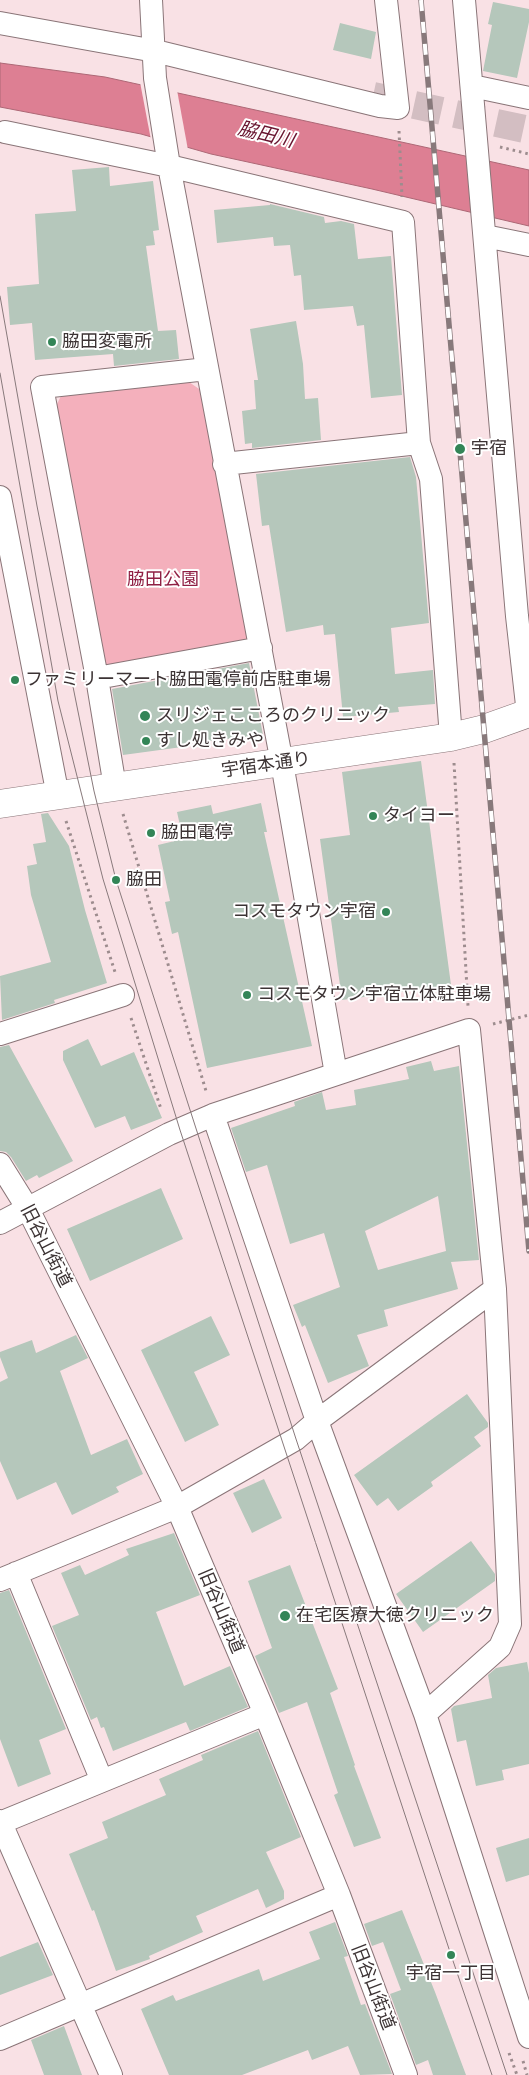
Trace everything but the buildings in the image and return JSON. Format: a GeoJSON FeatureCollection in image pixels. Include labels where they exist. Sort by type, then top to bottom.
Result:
{"type":"FeatureCollection","features":[{"type":"Feature","properties":{"kind":"street"},"geometry":{"type":"LineString","coordinates":[[151,0],[155,78],[168,156],[224,464],[261,648],[336,1074]]}},
{"type":"Feature","properties":{"kind":"street"},"geometry":{"type":"LineString","coordinates":[[0,23],[155,51],[380,106],[398,108],[386,0]]}},
{"type":"Feature","properties":{"kind":"street"},"geometry":{"type":"LineString","coordinates":[[464,0],[517,616],[528,714]]}},
{"type":"Feature","properties":{"kind":"street"},"geometry":{"type":"LineString","coordinates":[[472,86],[529,98]]}},
{"type":"Feature","properties":{"kind":"street"},"geometry":{"type":"LineString","coordinates":[[5,132],[168,156],[403,222],[419,443],[431,479],[452,745]]}},
{"type":"Feature","properties":{"kind":"street"},"geometry":{"type":"LineString","coordinates":[[485,230],[529,245]]}},
{"type":"Feature","properties":{"kind":"street"},"geometry":{"type":"LineString","coordinates":[[115,787],[97,678],[42,387],[207,368]]}},
{"type":"Feature","properties":{"kind":"street"},"geometry":{"type":"LineString","coordinates":[[224,464],[419,443]]}},
{"type":"Feature","properties":{"kind":"street"},"geometry":{"type":"LineString","coordinates":[[1,507],[58,796]]}},
{"type":"Feature","properties":{"kind":"street"},"geometry":{"type":"LineString","coordinates":[[97,678],[261,648]]}},
{"type":"Feature","properties":{"kind":"street","name":"宇宿本通り"},"geometry":{"type":"LineString","coordinates":[[0,804],[282,763],[452,745],[484,729],[528,714]]}},
{"type":"Feature","properties":{"kind":"street"},"geometry":{"type":"LineString","coordinates":[[0,1034],[123,995]]}},
{"type":"Feature","properties":{"kind":"street"},"geometry":{"type":"LineString","coordinates":[[0,1223],[169,1134],[213,1115],[469,1030],[495,1290],[510,1624],[500,1647],[425,1714]]}},
{"type":"Feature","properties":{"kind":"street"},"geometry":{"type":"LineString","coordinates":[[213,1115],[317,1421],[425,1714],[529,2037]]}},
{"type":"Feature","properties":{"kind":"street","name":"旧谷山街道"},"geometry":{"type":"LineString","coordinates":[[0,1164],[28,1209],[176,1507],[265,1714],[338,1895],[406,2075]]}},
{"type":"Feature","properties":{"kind":"street"},"geometry":{"type":"LineString","coordinates":[[102,1781],[8,1576],[176,1507],[296,1439],[317,1421],[495,1290]]}},
{"type":"Feature","properties":{"kind":"street"},"geometry":{"type":"LineString","coordinates":[[111,2075],[0,1822],[265,1714]]}},
{"type":"Feature","properties":{"kind":"street"},"geometry":{"type":"LineString","coordinates":[[0,2040],[338,1895]]}},
{"type":"Feature","properties":{"kind":"path"},"geometry":{"type":"LineString","coordinates":[[398,108],[403,222]]}},
{"type":"Feature","properties":{"kind":"path"},"geometry":{"type":"LineString","coordinates":[[452,745],[469,1030],[529,1015]]}},
{"type":"Feature","properties":{"kind":"path"},"geometry":{"type":"LineString","coordinates":[[115,787],[213,1115]]}},
{"type":"Feature","properties":{"kind":"green space","name":"脇田公園"},"geometry":{"type":"Polygon","coordinates":[[[189,382],[202,391],[249,637],[236,649],[102,669],[56,406],[62,394],[189,382]]]}},
{"type":"Feature","properties":{"kind":"water","name":"脇田川"},"geometry":{"type":"Polygon","coordinates":[[[0,63],[105,77],[529,170],[529,226],[211,154],[141,134],[0,107],[0,63]]]}},
{"type":"Feature","properties":{"kind":"pier"},"geometry":{"type":"Polygon","coordinates":[[[140,82],[177,90],[188,150],[151,140],[140,82]]]}},
{"type":"Feature","properties":{"kind":"tunnel"},"geometry":{"type":"LineString","coordinates":[[373,96],[529,130]]}},
{"type":"Feature","properties":{"kind":"tram line"},"geometry":{"type":"LineString","coordinates":[[0,296],[37,506],[63,637],[94,791],[116,880],[296,1439],[507,2075]]}},
{"type":"Feature","properties":{"kind":"tram line"},"geometry":{"type":"LineString","coordinates":[[0,373],[58,701],[103,879],[180,1130],[492,2075]]}},
{"type":"Feature","properties":{"kind":"railway"},"geometry":{"type":"LineString","coordinates":[[421,0],[529,1251]]}},
{"type":"Feature","properties":{"kind":"place","name":"脇田変電所"},"geometry":{"type":"Point","coordinates":[52,342]}},
{"type":"Feature","properties":{"kind":"place","name":"宇宿"},"geometry":{"type":"Point","coordinates":[460,449]}},
{"type":"Feature","properties":{"kind":"place","name":"ファミリーマート脇田電停前店駐車場"},"geometry":{"type":"Point","coordinates":[15,680]}},
{"type":"Feature","properties":{"kind":"place","name":"スリジェこころのクリニック"},"geometry":{"type":"Point","coordinates":[145,716]}},
{"type":"Feature","properties":{"kind":"place","name":"すし処きみや"},"geometry":{"type":"Point","coordinates":[146,741]}},
{"type":"Feature","properties":{"kind":"place","name":"タイヨー"},"geometry":{"type":"Point","coordinates":[373,816]}},
{"type":"Feature","properties":{"kind":"place","name":"脇田電停"},"geometry":{"type":"Point","coordinates":[151,833]}},
{"type":"Feature","properties":{"kind":"place","name":"脇田"},"geometry":{"type":"Point","coordinates":[116,880]}},
{"type":"Feature","properties":{"kind":"place","name":"コスモタウン宇宿"},"geometry":{"type":"Point","coordinates":[386,912]}},
{"type":"Feature","properties":{"kind":"place","name":"コスモタウン宇宿立体駐車場"},"geometry":{"type":"Point","coordinates":[247,995]}},
{"type":"Feature","properties":{"kind":"place","name":"在宅医療大徳クリニック"},"geometry":{"type":"Point","coordinates":[285,1616]}},
{"type":"Feature","properties":{"kind":"place","name":"宇宿一丁目"},"geometry":{"type":"Point","coordinates":[451,1955]}}]}
